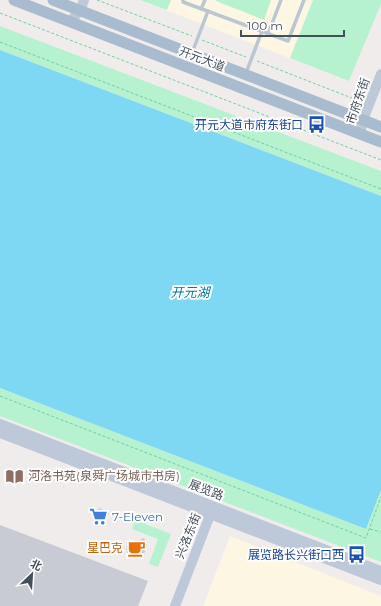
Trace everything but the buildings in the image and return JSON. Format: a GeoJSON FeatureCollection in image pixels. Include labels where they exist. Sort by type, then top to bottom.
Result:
{"type":"FeatureCollection","features":[{"type":"Feature","properties":{"kind":"main road","name":"开元大道"},"geometry":{"type":"LineString","coordinates":[[14,0],[381,142]]}},
{"type":"Feature","properties":{"kind":"main road","name":"开元大道"},"geometry":{"type":"LineString","coordinates":[[53,0],[76,6],[192,54],[381,127]]}},
{"type":"Feature","properties":{"kind":"street"},"geometry":{"type":"LineString","coordinates":[[70,22],[76,6],[84,0]]}},
{"type":"Feature","properties":{"kind":"street","name":"市府东街"},"geometry":{"type":"LineString","coordinates":[[366,121],[369,105],[381,74]]}},
{"type":"Feature","properties":{"kind":"street","name":"市府东街"},"geometry":{"type":"LineString","coordinates":[[360,134],[381,87]]}},
{"type":"Feature","properties":{"kind":"street","name":"展览路"},"geometry":{"type":"LineString","coordinates":[[0,424],[214,513],[381,580]]}},
{"type":"Feature","properties":{"kind":"street","name":"展览路"},"geometry":{"type":"LineString","coordinates":[[0,433],[214,513],[381,571]]}},
{"type":"Feature","properties":{"kind":"street","name":"兴洛东街"},"geometry":{"type":"LineString","coordinates":[[175,606],[214,513]]}},
{"type":"Feature","properties":{"kind":"street","name":"兴洛东街"},"geometry":{"type":"LineString","coordinates":[[181,606],[214,513]]}},
{"type":"Feature","properties":{"kind":"lane"},"geometry":{"type":"LineString","coordinates":[[184,0],[183,2],[288,41],[304,0]]}},
{"type":"Feature","properties":{"kind":"lane"},"geometry":{"type":"LineString","coordinates":[[201,9],[205,0]]}},
{"type":"Feature","properties":{"kind":"lane"},"geometry":{"type":"LineString","coordinates":[[268,34],[281,0]]}},
{"type":"Feature","properties":{"kind":"lane"},"geometry":{"type":"LineString","coordinates":[[192,54],[208,11]]}},
{"type":"Feature","properties":{"kind":"lane"},"geometry":{"type":"LineString","coordinates":[[245,74],[262,32]]}},
{"type":"Feature","properties":{"kind":"path"},"geometry":{"type":"LineString","coordinates":[[97,0],[369,105]]}},
{"type":"Feature","properties":{"kind":"path"},"geometry":{"type":"LineString","coordinates":[[0,13],[381,160]]}},
{"type":"Feature","properties":{"kind":"path"},"geometry":{"type":"LineString","coordinates":[[0,42],[381,188]]}},
{"type":"Feature","properties":{"kind":"path"},"geometry":{"type":"LineString","coordinates":[[0,396],[366,538],[381,497]]}},
{"type":"Feature","properties":{"kind":"path"},"geometry":{"type":"LineString","coordinates":[[369,529],[381,532]]}},
{"type":"Feature","properties":{"kind":"shaded area"},"geometry":{"type":"Polygon","coordinates":[[[140,0],[381,0],[381,4],[349,81],[140,0]]]}},
{"type":"Feature","properties":{"kind":"shaded area"},"geometry":{"type":"Polygon","coordinates":[[[230,536],[381,596],[381,606],[203,606],[230,536]]]}},
{"type":"Feature","properties":{"kind":"green space"},"geometry":{"type":"Polygon","coordinates":[[[140,0],[171,0],[167,10],[140,0]]]}},
{"type":"Feature","properties":{"kind":"green space"},"geometry":{"type":"Polygon","coordinates":[[[216,0],[271,0],[264,20],[216,0]]]}},
{"type":"Feature","properties":{"kind":"green space"},"geometry":{"type":"Polygon","coordinates":[[[313,0],[381,0],[381,4],[349,81],[290,58],[313,0]]]}},
{"type":"Feature","properties":{"kind":"green space"},"geometry":{"type":"Polygon","coordinates":[[[0,26],[381,171],[381,196],[0,50],[0,26]]]}},
{"type":"Feature","properties":{"kind":"green space"},"geometry":{"type":"Polygon","coordinates":[[[0,388],[366,529],[381,490],[381,562],[0,416],[0,388]]]}},
{"type":"Feature","properties":{"kind":"green space"},"geometry":{"type":"Polygon","coordinates":[[[135,520],[171,534],[158,567],[149,564],[158,539],[132,529],[135,520]]]}},
{"type":"Feature","properties":{"kind":"water","name":"开元湖"},"geometry":{"type":"Polygon","coordinates":[[[0,50],[381,196],[381,490],[366,529],[0,388],[0,50]]]}},
{"type":"Feature","properties":{"kind":"place","name":"开元大道市府东街口"},"geometry":{"type":"Point","coordinates":[316,125]}},
{"type":"Feature","properties":{"kind":"place","name":"河洛书苑(泉舜广场城市书房)"},"geometry":{"type":"Point","coordinates":[15,476]}},
{"type":"Feature","properties":{"kind":"place","name":"7-Eleven"},"geometry":{"type":"Point","coordinates":[99,517]}},
{"type":"Feature","properties":{"kind":"place","name":"星巴克"},"geometry":{"type":"Point","coordinates":[136,548]}},
{"type":"Feature","properties":{"kind":"place","name":"展览路长兴街口西"},"geometry":{"type":"Point","coordinates":[357,555]}}]}
